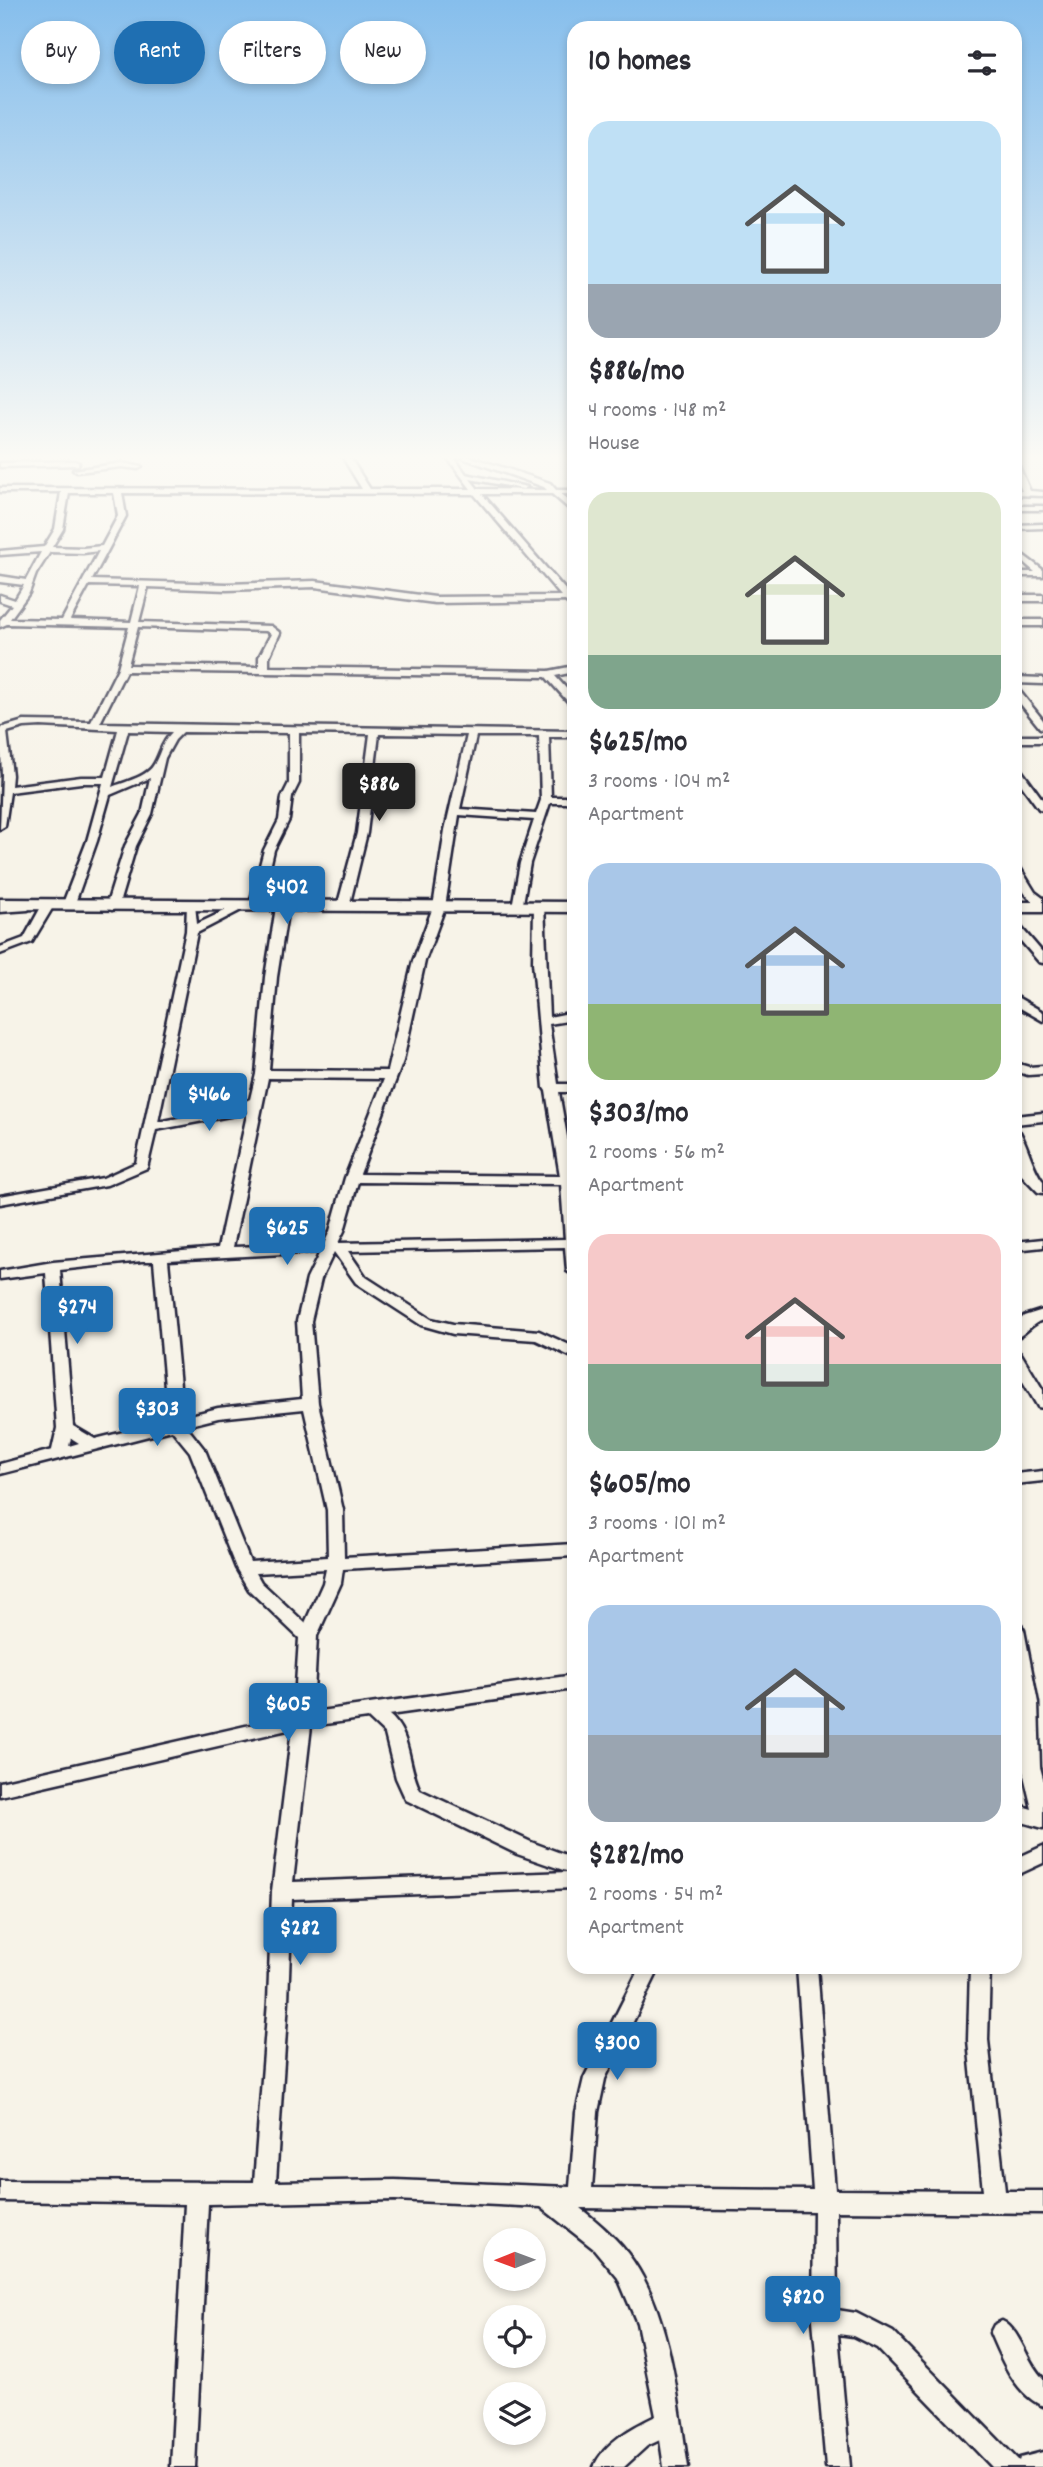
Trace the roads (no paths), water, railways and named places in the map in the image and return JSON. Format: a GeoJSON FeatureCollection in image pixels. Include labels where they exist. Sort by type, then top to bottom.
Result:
{"type":"FeatureCollection","features":[{"type":"Feature","properties":{"kind":"street"},"geometry":{"type":"LineString","coordinates":[[2,624],[35,571]]}},
{"type":"Feature","properties":{"kind":"street"},"geometry":{"type":"LineString","coordinates":[[64,624],[90,571]]}},
{"type":"Feature","properties":{"kind":"street"},"geometry":{"type":"LineString","coordinates":[[545,571],[567,596]]}},
{"type":"Feature","properties":{"kind":"street"},"geometry":{"type":"LineString","coordinates":[[1022,574],[1043,574]]}},
{"type":"Feature","properties":{"kind":"street"},"geometry":{"type":"LineString","coordinates":[[0,579],[29,583]]}},
{"type":"Feature","properties":{"kind":"street"},"geometry":{"type":"LineString","coordinates":[[87,582],[227,587],[315,584],[435,600],[567,601]]}},
{"type":"Feature","properties":{"kind":"street"},"geometry":{"type":"LineString","coordinates":[[94,726],[123,668],[145,583]]}},
{"type":"Feature","properties":{"kind":"street"},"geometry":{"type":"LineString","coordinates":[[559,587],[567,585]]}},
{"type":"Feature","properties":{"kind":"street"},"geometry":{"type":"LineString","coordinates":[[0,598],[17,604]]}},
{"type":"Feature","properties":{"kind":"street"},"geometry":{"type":"LineString","coordinates":[[1022,598],[1043,598]]}},
{"type":"Feature","properties":{"kind":"street"},"geometry":{"type":"LineString","coordinates":[[1022,623],[1043,623]]}},
{"type":"Feature","properties":{"kind":"street"},"geometry":{"type":"LineString","coordinates":[[2,624],[233,625],[273,630],[276,636],[264,657],[264,670]]}},
{"type":"Feature","properties":{"kind":"street"},"geometry":{"type":"LineString","coordinates":[[123,668],[549,674],[567,670]]}},
{"type":"Feature","properties":{"kind":"street"},"geometry":{"type":"LineString","coordinates":[[549,674],[567,695]]}},
{"type":"Feature","properties":{"kind":"street"},"geometry":{"type":"LineString","coordinates":[[1022,680],[1043,681]]}},
{"type":"Feature","properties":{"kind":"street"},"geometry":{"type":"LineString","coordinates":[[1022,700],[1043,726]]}},
{"type":"Feature","properties":{"kind":"street"},"geometry":{"type":"LineString","coordinates":[[1029,709],[1043,708]]}},
{"type":"Feature","properties":{"kind":"street"},"geometry":{"type":"LineString","coordinates":[[0,719],[23,725],[124,728],[567,734]]}},
{"type":"Feature","properties":{"kind":"street"},"geometry":{"type":"LineString","coordinates":[[0,826],[3,790],[2,731],[23,725]]}},
{"type":"Feature","properties":{"kind":"street"},"geometry":{"type":"LineString","coordinates":[[0,951],[22,945],[58,906],[106,793],[124,728]]}},
{"type":"Feature","properties":{"kind":"street"},"geometry":{"type":"LineString","coordinates":[[112,907],[130,848],[146,816],[153,794],[155,769],[163,748],[180,729]]}},
{"type":"Feature","properties":{"kind":"street"},"geometry":{"type":"LineString","coordinates":[[192,931],[248,907],[272,841],[284,820],[287,797],[294,783],[294,731]]}},
{"type":"Feature","properties":{"kind":"street"},"geometry":{"type":"LineString","coordinates":[[343,907],[359,849],[375,732]]}},
{"type":"Feature","properties":{"kind":"street"},"geometry":{"type":"LineString","coordinates":[[264,2193],[278,2001],[282,1891],[301,1730],[308,1636],[332,1583],[336,1562],[335,1510],[310,1403],[304,1321],[314,1279],[333,1249],[352,1178],[391,1075],[419,961],[439,907],[472,733]]}},
{"type":"Feature","properties":{"kind":"street"},"geometry":{"type":"LineString","coordinates":[[518,907],[525,863],[547,800],[544,734]]}},
{"type":"Feature","properties":{"kind":"street"},"geometry":{"type":"LineString","coordinates":[[1022,739],[1043,739]]}},
{"type":"Feature","properties":{"kind":"street"},"geometry":{"type":"LineString","coordinates":[[106,793],[142,779],[155,769]]}},
{"type":"Feature","properties":{"kind":"street"},"geometry":{"type":"LineString","coordinates":[[1022,778],[1043,807]]}},
{"type":"Feature","properties":{"kind":"street"},"geometry":{"type":"LineString","coordinates":[[3,790],[81,780],[110,780]]}},
{"type":"Feature","properties":{"kind":"street"},"geometry":{"type":"LineString","coordinates":[[547,800],[567,800]]}},
{"type":"Feature","properties":{"kind":"street"},"geometry":{"type":"LineString","coordinates":[[455,812],[541,817]]}},
{"type":"Feature","properties":{"kind":"street"},"geometry":{"type":"LineString","coordinates":[[1022,879],[1043,906]]}},
{"type":"Feature","properties":{"kind":"street"},"geometry":{"type":"LineString","coordinates":[[0,904],[112,907],[567,907]]}},
{"type":"Feature","properties":{"kind":"street"},"geometry":{"type":"LineString","coordinates":[[0,909],[58,906]]}},
{"type":"Feature","properties":{"kind":"street"},"geometry":{"type":"LineString","coordinates":[[1022,907],[1043,906]]}},
{"type":"Feature","properties":{"kind":"street"},"geometry":{"type":"LineString","coordinates":[[0,1200],[79,1188],[138,1169],[146,1155],[192,931],[191,907]]}},
{"type":"Feature","properties":{"kind":"street"},"geometry":{"type":"LineString","coordinates":[[225,1250],[262,1074],[271,977],[282,907]]}},
{"type":"Feature","properties":{"kind":"street"},"geometry":{"type":"LineString","coordinates":[[540,907],[539,962],[550,1088],[567,1166]]}},
{"type":"Feature","properties":{"kind":"street"},"geometry":{"type":"LineString","coordinates":[[1022,935],[1043,960]]}},
{"type":"Feature","properties":{"kind":"street"},"geometry":{"type":"LineString","coordinates":[[1022,1007],[1043,1007]]}},
{"type":"Feature","properties":{"kind":"street"},"geometry":{"type":"LineString","coordinates":[[1022,1007],[1043,1017]]}},
{"type":"Feature","properties":{"kind":"street"},"geometry":{"type":"LineString","coordinates":[[544,1021],[567,1017]]}},
{"type":"Feature","properties":{"kind":"street"},"geometry":{"type":"LineString","coordinates":[[1022,1069],[1043,1070]]}},
{"type":"Feature","properties":{"kind":"street"},"geometry":{"type":"LineString","coordinates":[[262,1074],[391,1075]]}},
{"type":"Feature","properties":{"kind":"street"},"geometry":{"type":"LineString","coordinates":[[550,1088],[567,1088]]}},
{"type":"Feature","properties":{"kind":"street"},"geometry":{"type":"LineString","coordinates":[[150,1127],[235,1111],[256,1101]]}},
{"type":"Feature","properties":{"kind":"street"},"geometry":{"type":"LineString","coordinates":[[1022,1119],[1043,1117]]}},
{"type":"Feature","properties":{"kind":"street"},"geometry":{"type":"LineString","coordinates":[[1022,1148],[1031,1178]]}},
{"type":"Feature","properties":{"kind":"street"},"geometry":{"type":"LineString","coordinates":[[1022,1168],[1043,1189]]}},
{"type":"Feature","properties":{"kind":"street"},"geometry":{"type":"LineString","coordinates":[[352,1178],[567,1180]]}},
{"type":"Feature","properties":{"kind":"street"},"geometry":{"type":"LineString","coordinates":[[0,1275],[53,1266],[225,1250],[567,1242]]}},
{"type":"Feature","properties":{"kind":"street"},"geometry":{"type":"LineString","coordinates":[[1022,1245],[1043,1243]]}},
{"type":"Feature","properties":{"kind":"street"},"geometry":{"type":"LineString","coordinates":[[333,1249],[361,1280],[426,1322],[453,1329],[539,1336],[567,1350]]}},
{"type":"Feature","properties":{"kind":"street"},"geometry":{"type":"LineString","coordinates":[[161,1256],[176,1425],[197,1450],[244,1568],[255,1586],[308,1636]]}},
{"type":"Feature","properties":{"kind":"street"},"geometry":{"type":"LineString","coordinates":[[53,1266],[65,1428],[59,1455]]}},
{"type":"Feature","properties":{"kind":"street"},"geometry":{"type":"LineString","coordinates":[[1022,1326],[1030,1319],[1043,1315]]}},
{"type":"Feature","properties":{"kind":"street"},"geometry":{"type":"LineString","coordinates":[[1022,1366],[1043,1403]]}},
{"type":"Feature","properties":{"kind":"street"},"geometry":{"type":"LineString","coordinates":[[0,1469],[238,1410],[310,1403]]}},
{"type":"Feature","properties":{"kind":"street"},"geometry":{"type":"LineString","coordinates":[[65,1428],[93,1445]]}},
{"type":"Feature","properties":{"kind":"street"},"geometry":{"type":"LineString","coordinates":[[1022,1478],[1043,1476]]}},
{"type":"Feature","properties":{"kind":"street"},"geometry":{"type":"LineString","coordinates":[[244,1568],[567,1550]]}},
{"type":"Feature","properties":{"kind":"street"},"geometry":{"type":"LineString","coordinates":[[0,1789],[278,1725],[301,1730],[369,1709],[567,1683]]}},
{"type":"Feature","properties":{"kind":"street"},"geometry":{"type":"LineString","coordinates":[[1022,1690],[1031,1767],[1043,1818],[1022,1814]]}},
{"type":"Feature","properties":{"kind":"street"},"geometry":{"type":"LineString","coordinates":[[369,1709],[388,1724],[395,1736],[407,1787],[413,1795],[524,1847],[567,1863]]}},
{"type":"Feature","properties":{"kind":"street"},"geometry":{"type":"LineString","coordinates":[[1022,1864],[1043,1854]]}},
{"type":"Feature","properties":{"kind":"street"},"geometry":{"type":"LineString","coordinates":[[282,1891],[567,1880]]}},
{"type":"Feature","properties":{"kind":"street"},"geometry":{"type":"LineString","coordinates":[[580,2197],[587,2112],[596,2078],[647,1974]]}},
{"type":"Feature","properties":{"kind":"street"},"geometry":{"type":"LineString","coordinates":[[808,1974],[825,2201],[825,2320],[838,2467]]}},
{"type":"Feature","properties":{"kind":"street"},"geometry":{"type":"LineString","coordinates":[[980,1974],[978,2040],[996,2202]]}},
{"type":"Feature","properties":{"kind":"street"},"geometry":{"type":"LineString","coordinates":[[0,2191],[197,2194],[396,2190],[580,2197],[1043,2202]]}},
{"type":"Feature","properties":{"kind":"street"},"geometry":{"type":"LineString","coordinates":[[183,2467],[197,2194]]}},
{"type":"Feature","properties":{"kind":"street"},"geometry":{"type":"LineString","coordinates":[[541,2194],[612,2250],[628,2276],[661,2363],[677,2467]]}},
{"type":"Feature","properties":{"kind":"street"},"geometry":{"type":"LineString","coordinates":[[825,2320],[856,2326],[885,2340],[1009,2467]]}},
{"type":"Feature","properties":{"kind":"street"},"geometry":{"type":"LineString","coordinates":[[1002,2333],[1025,2377],[1043,2394]]}},
{"type":"Feature","properties":{"kind":"street"},"geometry":{"type":"LineString","coordinates":[[606,2467],[638,2437],[669,2423]]}},
{"type":"Feature","properties":{"kind":"street"},"geometry":{"type":"LineString","coordinates":[[1029,2467],[1043,2464]]}}]}
